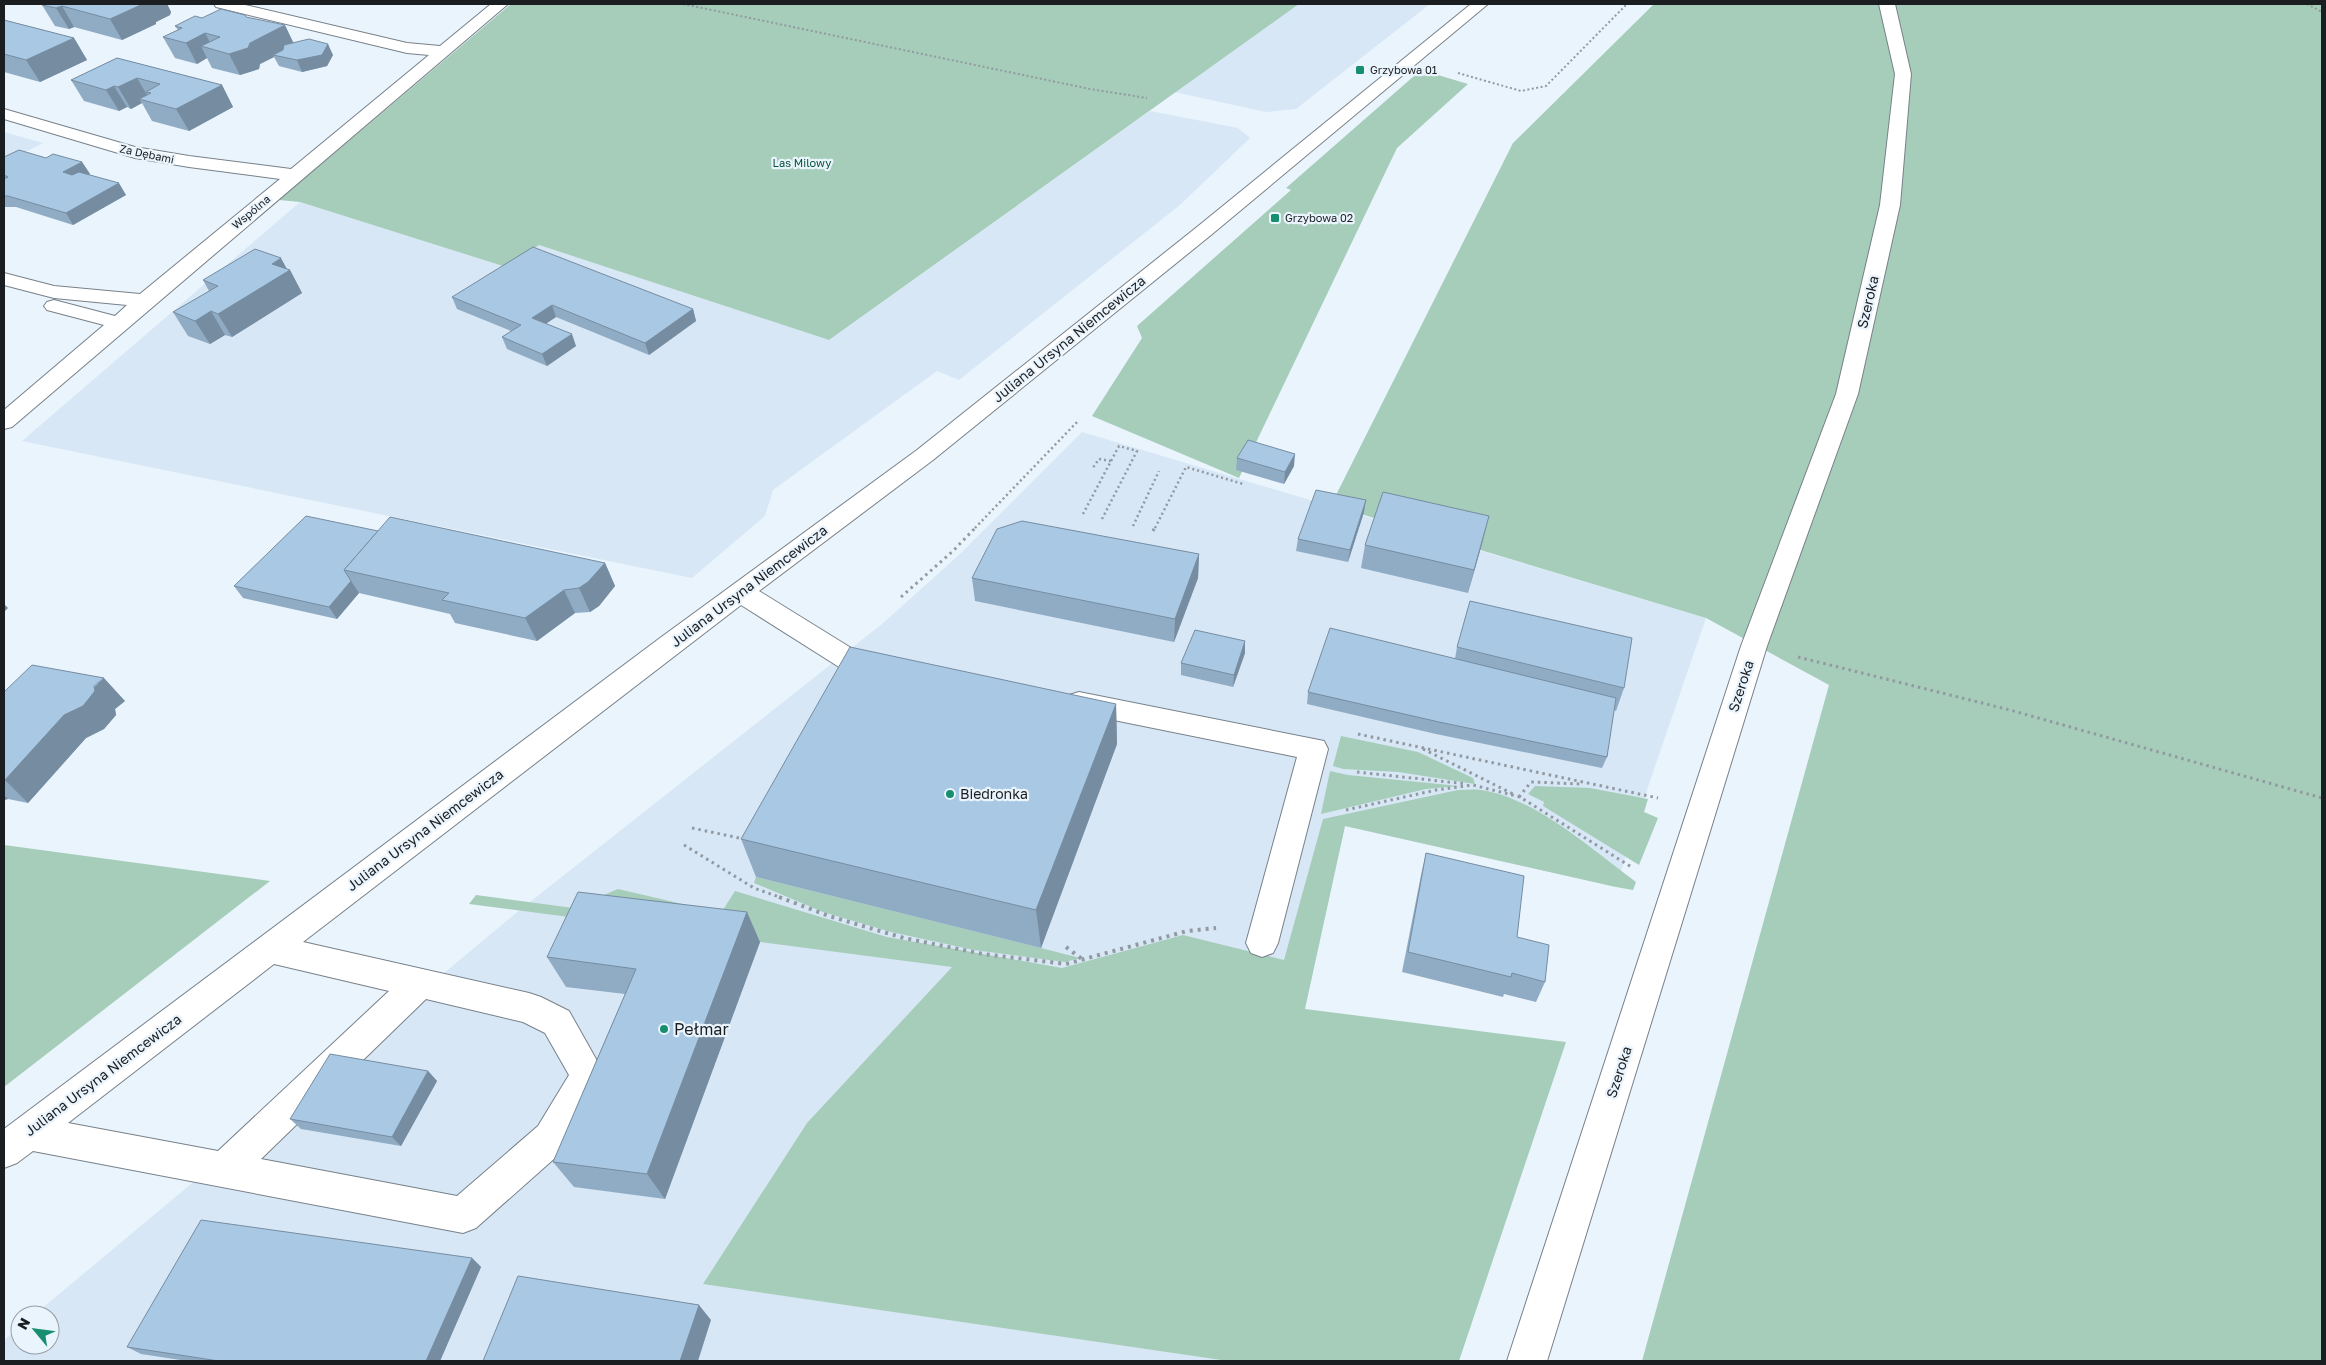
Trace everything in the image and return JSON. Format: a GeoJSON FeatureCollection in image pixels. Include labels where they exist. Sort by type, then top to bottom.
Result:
{"type":"FeatureCollection","features":[{"type":"Feature","properties":{"kind":"street"},"geometry":{"type":"LineString","coordinates":[[222,4],[407,48],[443,51]]}},
{"type":"Feature","properties":{"kind":"street","name":"Wspólna"},"geometry":{"type":"LineString","coordinates":[[4,422],[294,175],[500,4]]}},
{"type":"Feature","properties":{"kind":"street","name":"Juliana Ursyna Niemcewicza"},"geometry":{"type":"LineString","coordinates":[[16,1142],[741,592],[925,455],[1204,232],[1480,4]]}},
{"type":"Feature","properties":{"kind":"street","name":"Szeroka"},"geometry":{"type":"LineString","coordinates":[[1527,1361],[1754,646],[1848,394],[1890,205],[1903,74],[1887,4]]}},
{"type":"Feature","properties":{"kind":"street","name":"Za Dębami"},"geometry":{"type":"LineString","coordinates":[[4,114],[105,145],[153,156],[294,175]]}},
{"type":"Feature","properties":{"kind":"street"},"geometry":{"type":"LineString","coordinates":[[4,280],[54,292],[145,301]]}},
{"type":"Feature","properties":{"kind":"street"},"geometry":{"type":"LineString","coordinates":[[4,294],[120,323]]}},
{"type":"Feature","properties":{"kind":"street"},"geometry":{"type":"LineString","coordinates":[[741,592],[849,660],[907,671]]}},
{"type":"Feature","properties":{"kind":"street"},"geometry":{"type":"LineString","coordinates":[[1054,699],[1312,754],[1265,933]]}},
{"type":"Feature","properties":{"kind":"street"},"geometry":{"type":"LineString","coordinates":[[16,1142],[224,1170],[463,1215],[551,1138],[588,1075],[557,1022],[529,1008],[269,949]]}},
{"type":"Feature","properties":{"kind":"street"},"geometry":{"type":"LineString","coordinates":[[224,1170],[420,983]]}},
{"type":"Feature","properties":{"kind":"path"},"geometry":{"type":"LineString","coordinates":[[683,4],[1081,87],[1147,98]]}},
{"type":"Feature","properties":{"kind":"path"},"geometry":{"type":"LineString","coordinates":[[1412,60],[1521,91],[1546,86],[1627,4]]}},
{"type":"Feature","properties":{"kind":"path"},"geometry":{"type":"LineString","coordinates":[[2308,4],[2322,12]]}},
{"type":"Feature","properties":{"kind":"path"},"geometry":{"type":"LineString","coordinates":[[901,597],[953,551],[1079,420]]}},
{"type":"Feature","properties":{"kind":"path"},"geometry":{"type":"LineString","coordinates":[[1083,514],[1119,446],[1137,451],[1102,519]]}},
{"type":"Feature","properties":{"kind":"path"},"geometry":{"type":"LineString","coordinates":[[1092,469],[1099,459],[1111,461]]}},
{"type":"Feature","properties":{"kind":"path"},"geometry":{"type":"LineString","coordinates":[[1153,531],[1186,467],[1243,484]]}},
{"type":"Feature","properties":{"kind":"path"},"geometry":{"type":"LineString","coordinates":[[1133,526],[1159,471]]}},
{"type":"Feature","properties":{"kind":"path"},"geometry":{"type":"LineString","coordinates":[[1754,646],[2010,710],[2322,798]]}},
{"type":"Feature","properties":{"kind":"path"},"geometry":{"type":"LineString","coordinates":[[1520,797],[1473,785],[1353,772],[1348,774],[1312,754],[1320,726],[1702,808]]}},
{"type":"Feature","properties":{"kind":"path"},"geometry":{"type":"LineString","coordinates":[[1418,747],[1520,797],[1675,894]]}},
{"type":"Feature","properties":{"kind":"path"},"geometry":{"type":"LineString","coordinates":[[1520,797],[1531,782],[1590,784]]}},
{"type":"Feature","properties":{"kind":"path"},"geometry":{"type":"LineString","coordinates":[[1294,822],[1436,790],[1473,785]]}},
{"type":"Feature","properties":{"kind":"path"},"geometry":{"type":"LineString","coordinates":[[692,828],[747,839]]}},
{"type":"Feature","properties":{"kind":"path"},"geometry":{"type":"LineString","coordinates":[[684,845],[754,888],[829,916],[904,938],[983,954],[1066,964],[1187,931],[1265,933]]}},
{"type":"Feature","properties":{"kind":"path"},"geometry":{"type":"LineString","coordinates":[[1066,947],[1083,960]]}},
{"type":"Feature","properties":{"kind":"shaded area"},"geometry":{"type":"Polygon","coordinates":[[[1299,4],[1430,4],[1296,109],[1266,112],[1174,92],[1299,4]]]}},
{"type":"Feature","properties":{"kind":"shaded area"},"geometry":{"type":"Polygon","coordinates":[[[1150,111],[1238,128],[1250,138],[1180,205],[959,380],[937,371],[773,490],[765,516],[692,578],[22,441],[300,202],[506,267],[539,245],[829,340],[1150,111]]]}},
{"type":"Feature","properties":{"kind":"shaded area"},"geometry":{"type":"Polygon","coordinates":[[[4,132],[43,143],[4,163],[4,132]]]}},
{"type":"Feature","properties":{"kind":"shaded area"},"geometry":{"type":"Polygon","coordinates":[[[1082,432],[1706,618],[1616,887],[1345,826],[1304,1010],[704,1284],[1228,1361],[4,1361],[4,1340],[10,1335],[10,1355],[60,1355],[60,1305],[46,1305],[516,913],[882,624],[960,554],[1082,432]]]}},
{"type":"Feature","properties":{"kind":"green space","name":"Las Milowy"},"geometry":{"type":"Polygon","coordinates":[[[511,4],[1299,4],[829,340],[539,245],[506,267],[300,202],[279,200],[511,4]]]}},
{"type":"Feature","properties":{"kind":"green space"},"geometry":{"type":"Polygon","coordinates":[[[1654,4],[2322,4],[2322,1361],[1642,1361],[1829,685],[1706,618],[1331,505],[1513,143],[1654,4]]]}},
{"type":"Feature","properties":{"kind":"green space"},"geometry":{"type":"Polygon","coordinates":[[[1438,75],[1468,84],[1397,148],[1239,478],[1092,416],[1142,338],[1137,326],[1291,190],[1286,188],[1414,76],[1438,75]]]}},
{"type":"Feature","properties":{"kind":"green space"},"geometry":{"type":"Polygon","coordinates":[[[1341,736],[1418,752],[1473,778],[1475,784],[1398,772],[1343,769],[1333,766],[1341,736]]]}},
{"type":"Feature","properties":{"kind":"green space"},"geometry":{"type":"Polygon","coordinates":[[[1330,771],[1348,775],[1459,786],[1426,789],[1321,814],[1330,771]]]}},
{"type":"Feature","properties":{"kind":"green space"},"geometry":{"type":"Polygon","coordinates":[[[1535,786],[1590,788],[1648,799],[1644,812],[1658,818],[1639,865],[1543,806],[1544,802],[1528,794],[1535,786]]]}},
{"type":"Feature","properties":{"kind":"green space"},"geometry":{"type":"Polygon","coordinates":[[[1458,790],[1481,790],[1502,795],[1522,803],[1563,827],[1636,882],[1633,890],[1616,887],[1345,826],[1305,1009],[1566,1042],[1459,1361],[1228,1361],[703,1284],[807,1123],[952,967],[469,904],[476,895],[573,908],[618,889],[721,913],[735,891],[887,937],[1062,968],[1183,935],[1284,960],[1323,819],[1458,790]]]}},
{"type":"Feature","properties":{"kind":"green space"},"geometry":{"type":"Polygon","coordinates":[[[4,845],[270,881],[4,1087],[4,845]]]}},
{"type":"Feature","properties":{"kind":"green space"},"geometry":{"type":"Polygon","coordinates":[[[756,877],[1080,958],[1065,962],[974,950],[891,932],[823,912],[754,883],[756,877]]]}},
{"type":"Feature","properties":{"kind":"building"},"geometry":{"type":"Polygon","coordinates":[[[143,4],[110,19],[62,6],[56,8],[42,5],[143,4]]]}},
{"type":"Feature","properties":{"kind":"building"},"geometry":{"type":"Polygon","coordinates":[[[221,9],[245,15],[246,17],[285,25],[250,43],[248,48],[229,54],[201,46],[220,37],[205,33],[186,43],[163,37],[182,28],[175,26],[195,16],[202,18],[221,9]]]}},
{"type":"Feature","properties":{"kind":"building"},"geometry":{"type":"Polygon","coordinates":[[[4,20],[74,38],[26,60],[4,54],[4,20]]]}},
{"type":"Feature","properties":{"kind":"building"},"geometry":{"type":"Polygon","coordinates":[[[309,39],[328,44],[322,55],[297,60],[273,55],[283,50],[284,45],[309,39]]]}},
{"type":"Feature","properties":{"kind":"building"},"geometry":{"type":"Polygon","coordinates":[[[117,58],[222,85],[176,109],[139,99],[151,93],[146,92],[160,84],[137,78],[118,87],[114,86],[106,90],[71,80],[117,58]]]}},
{"type":"Feature","properties":{"kind":"building"},"geometry":{"type":"Polygon","coordinates":[[[19,150],[46,158],[53,154],[82,162],[63,172],[72,175],[79,172],[119,183],[66,213],[4,196],[4,179],[8,177],[4,175],[4,157],[19,150]]]}},
{"type":"Feature","properties":{"kind":"building"},"geometry":{"type":"Polygon","coordinates":[[[533,247],[693,309],[645,343],[552,305],[532,318],[572,334],[542,354],[502,337],[521,325],[452,297],[533,247]]]}},
{"type":"Feature","properties":{"kind":"building"},"geometry":{"type":"Polygon","coordinates":[[[255,249],[281,258],[272,264],[290,270],[218,314],[211,311],[195,321],[173,312],[218,286],[203,280],[255,249]]]}},
{"type":"Feature","properties":{"kind":"building"},"geometry":{"type":"Polygon","coordinates":[[[1248,440],[1295,454],[1285,472],[1237,458],[1248,440]]]}},
{"type":"Feature","properties":{"kind":"building"},"geometry":{"type":"Polygon","coordinates":[[[1316,490],[1366,500],[1350,550],[1298,539],[1316,490]]]}},
{"type":"Feature","properties":{"kind":"building"},"geometry":{"type":"Polygon","coordinates":[[[1383,492],[1489,516],[1474,570],[1365,545],[1383,492]]]}},
{"type":"Feature","properties":{"kind":"building"},"geometry":{"type":"Polygon","coordinates":[[[306,516],[378,531],[344,570],[351,581],[329,607],[234,586],[306,516]]]}},
{"type":"Feature","properties":{"kind":"building"},"geometry":{"type":"Polygon","coordinates":[[[390,517],[605,563],[588,582],[579,588],[564,590],[525,618],[442,600],[449,593],[344,570],[390,517]]]}},
{"type":"Feature","properties":{"kind":"building"},"geometry":{"type":"Polygon","coordinates":[[[1022,521],[1199,554],[1175,619],[972,578],[997,529],[1022,521]]]}},
{"type":"Feature","properties":{"kind":"building"},"geometry":{"type":"Polygon","coordinates":[[[1470,601],[1632,638],[1624,688],[1457,647],[1470,601]]]}},
{"type":"Feature","properties":{"kind":"building"},"geometry":{"type":"Polygon","coordinates":[[[1330,628],[1616,698],[1607,757],[1308,692],[1330,628]]]}},
{"type":"Feature","properties":{"kind":"building"},"geometry":{"type":"Polygon","coordinates":[[[1195,630],[1245,641],[1234,675],[1181,663],[1195,630]]]}},
{"type":"Feature","properties":{"kind":"building","name":"Biedronka"},"geometry":{"type":"Polygon","coordinates":[[[850,647],[1116,704],[1036,910],[741,839],[850,647]]]}},
{"type":"Feature","properties":{"kind":"building"},"geometry":{"type":"Polygon","coordinates":[[[32,665],[104,678],[94,686],[95,691],[83,706],[64,715],[4,780],[4,692],[32,665]]]}},
{"type":"Feature","properties":{"kind":"building"},"geometry":{"type":"Polygon","coordinates":[[[1426,853],[1524,876],[1517,937],[1549,945],[1545,982],[1512,973],[1511,977],[1408,952],[1426,853]]]}},
{"type":"Feature","properties":{"kind":"building"},"geometry":{"type":"Polygon","coordinates":[[[578,892],[747,912],[647,1174],[553,1162],[636,969],[547,957],[578,892]]]}},
{"type":"Feature","properties":{"kind":"building"},"geometry":{"type":"Polygon","coordinates":[[[330,1054],[428,1071],[392,1137],[290,1119],[330,1054]]]}},
{"type":"Feature","properties":{"kind":"building"},"geometry":{"type":"Polygon","coordinates":[[[201,1220],[472,1258],[426,1361],[219,1361],[127,1347],[201,1220]]]}},
{"type":"Feature","properties":{"kind":"building"},"geometry":{"type":"Polygon","coordinates":[[[518,1276],[699,1305],[680,1361],[483,1361],[518,1276]]]}},
{"type":"Feature","properties":{"kind":"place","name":"Grzybowa 01"},"geometry":{"type":"Point","coordinates":[1360,70]}},
{"type":"Feature","properties":{"kind":"place","name":"Grzybowa 02"},"geometry":{"type":"Point","coordinates":[1275,218]}},
{"type":"Feature","properties":{"kind":"place","name":"Biedronka"},"geometry":{"type":"Point","coordinates":[950,794]}},
{"type":"Feature","properties":{"kind":"place","name":"Pełmar"},"geometry":{"type":"Point","coordinates":[664,1029]}}]}
